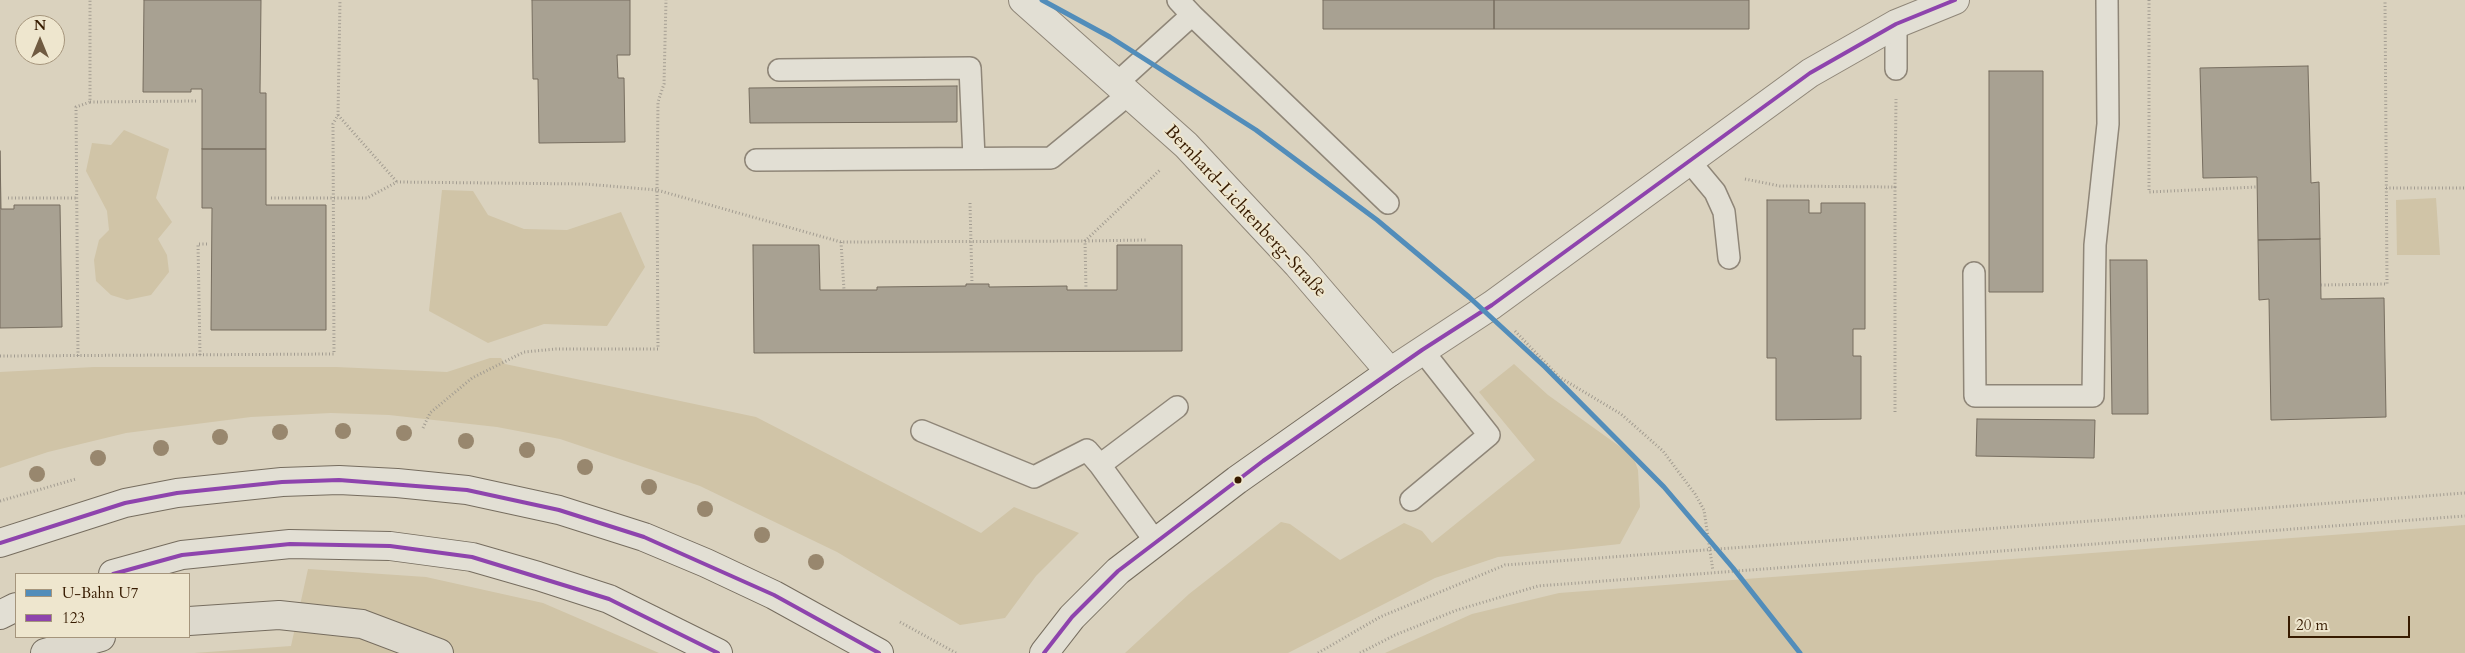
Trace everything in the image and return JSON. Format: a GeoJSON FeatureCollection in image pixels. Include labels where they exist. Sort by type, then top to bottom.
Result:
{"type":"FeatureCollection","features":[{"type":"Feature","properties":{"kind":"highway"},"geometry":{"type":"LineString","coordinates":[[190,621],[279,615],[362,624],[439,653]]}},
{"type":"Feature","properties":{"kind":"highway"},"geometry":{"type":"LineString","coordinates":[[45,653],[98,638]]}},
{"type":"Feature","properties":{"kind":"street","name":"Bernhard-Lichtenberg-Straße"},"geometry":{"type":"LineString","coordinates":[[1023,0],[1186,145],[1298,265],[1390,372]]}},
{"type":"Feature","properties":{"kind":"street"},"geometry":{"type":"LineString","coordinates":[[1044,653],[1072,617],[1118,571],[1256,466],[1422,350],[1492,305],[1690,162],[1810,72],[1896,24],[1946,2]]}},
{"type":"Feature","properties":{"kind":"street"},"geometry":{"type":"LineString","coordinates":[[0,542],[125,503],[187,492],[282,482],[339,480],[397,483],[467,490],[559,510],[644,537],[774,595],[879,653]]}},
{"type":"Feature","properties":{"kind":"street"},"geometry":{"type":"LineString","coordinates":[[117,573],[182,555],[290,544],[390,546],[472,557],[609,599],[718,653]]}},
{"type":"Feature","properties":{"kind":"street"},"geometry":{"type":"LineString","coordinates":[[0,615],[15,608]]}},
{"type":"Feature","properties":{"kind":"lane"},"geometry":{"type":"LineString","coordinates":[[1974,273],[1975,396],[2093,396],[2096,245],[2108,124],[2107,0]]}},
{"type":"Feature","properties":{"kind":"lane"},"geometry":{"type":"LineString","coordinates":[[756,160],[1051,158],[1123,89],[1185,7],[1388,203]]}},
{"type":"Feature","properties":{"kind":"lane"},"geometry":{"type":"LineString","coordinates":[[1896,24],[1896,69]]}},
{"type":"Feature","properties":{"kind":"lane"},"geometry":{"type":"LineString","coordinates":[[779,70],[970,68],[974,158]]}},
{"type":"Feature","properties":{"kind":"lane"},"geometry":{"type":"LineString","coordinates":[[1690,162],[1715,192],[1724,212],[1729,258]]}},
{"type":"Feature","properties":{"kind":"lane"},"geometry":{"type":"LineString","coordinates":[[1411,500],[1490,435],[1453,392],[1422,350]]}},
{"type":"Feature","properties":{"kind":"lane"},"geometry":{"type":"LineString","coordinates":[[1100,465],[1177,407]]}},
{"type":"Feature","properties":{"kind":"lane"},"geometry":{"type":"LineString","coordinates":[[922,431],[1034,477],[1087,450],[1155,541]]}},
{"type":"Feature","properties":{"kind":"path"},"geometry":{"type":"LineString","coordinates":[[90,0],[90,102]]}},
{"type":"Feature","properties":{"kind":"path"},"geometry":{"type":"LineString","coordinates":[[0,356],[334,354],[333,124],[338,115],[340,0]]}},
{"type":"Feature","properties":{"kind":"path"},"geometry":{"type":"LineString","coordinates":[[423,428],[430,413],[472,378],[524,352],[556,349],[658,349],[658,102],[664,84],[666,0]]}},
{"type":"Feature","properties":{"kind":"path"},"geometry":{"type":"LineString","coordinates":[[2149,0],[2150,192],[2257,187]]}},
{"type":"Feature","properties":{"kind":"path"},"geometry":{"type":"LineString","coordinates":[[2321,285],[2387,284],[2385,0]]}},
{"type":"Feature","properties":{"kind":"path"},"geometry":{"type":"LineString","coordinates":[[1895,412],[1896,69]]}},
{"type":"Feature","properties":{"kind":"path"},"geometry":{"type":"LineString","coordinates":[[78,356],[76,107],[90,102],[197,101]]}},
{"type":"Feature","properties":{"kind":"path"},"geometry":{"type":"LineString","coordinates":[[338,115],[397,182]]}},
{"type":"Feature","properties":{"kind":"path"},"geometry":{"type":"LineString","coordinates":[[1086,290],[1085,241],[1186,145]]}},
{"type":"Feature","properties":{"kind":"path"},"geometry":{"type":"LineString","coordinates":[[1744,179],[1780,186],[1895,187]]}},
{"type":"Feature","properties":{"kind":"path"},"geometry":{"type":"LineString","coordinates":[[271,198],[367,198],[397,182],[584,184],[657,190],[841,242],[1146,240]]}},
{"type":"Feature","properties":{"kind":"path"},"geometry":{"type":"LineString","coordinates":[[2386,188],[2465,188]]}},
{"type":"Feature","properties":{"kind":"path"},"geometry":{"type":"LineString","coordinates":[[8,198],[77,198]]}},
{"type":"Feature","properties":{"kind":"path"},"geometry":{"type":"LineString","coordinates":[[970,202],[972,284]]}},
{"type":"Feature","properties":{"kind":"path"},"geometry":{"type":"LineString","coordinates":[[841,242],[844,290]]}},
{"type":"Feature","properties":{"kind":"path"},"geometry":{"type":"LineString","coordinates":[[200,355],[198,244],[208,244]]}},
{"type":"Feature","properties":{"kind":"path"},"geometry":{"type":"LineString","coordinates":[[1492,305],[1559,378],[1621,414],[1663,451],[1695,494],[1704,510],[1713,572]]}},
{"type":"Feature","properties":{"kind":"path"},"geometry":{"type":"LineString","coordinates":[[1318,653],[1380,617],[1505,565],[1711,548],[1946,533],[2465,493]]}},
{"type":"Feature","properties":{"kind":"path"},"geometry":{"type":"LineString","coordinates":[[1360,653],[1395,635],[1457,610],[1538,586],[2465,516]]}},
{"type":"Feature","properties":{"kind":"path"},"geometry":{"type":"LineString","coordinates":[[952,650],[956,653]]}},
{"type":"Feature","properties":{"kind":"shaded area"},"geometry":{"type":"Polygon","coordinates":[[[124,130],[169,149],[156,198],[172,222],[158,239],[167,255],[169,272],[151,295],[127,300],[111,295],[96,281],[94,260],[99,240],[109,230],[107,211],[86,171],[92,143],[111,145],[124,130]]]}},
{"type":"Feature","properties":{"kind":"shaded area"},"geometry":{"type":"Polygon","coordinates":[[[442,190],[473,191],[488,215],[524,229],[567,230],[621,212],[645,267],[607,326],[544,324],[488,343],[429,311],[442,190]]]}},
{"type":"Feature","properties":{"kind":"shaded area"},"geometry":{"type":"Polygon","coordinates":[[[2436,198],[2440,255],[2397,255],[2396,200],[2436,198]]]}},
{"type":"Feature","properties":{"kind":"shaded area"},"geometry":{"type":"Polygon","coordinates":[[[490,358],[501,358],[505,364],[756,417],[981,533],[1014,507],[1079,533],[1036,576],[1005,618],[960,625],[837,552],[700,486],[560,439],[497,427],[389,415],[331,413],[251,417],[126,433],[48,452],[0,468],[0,372],[94,367],[336,367],[447,372],[490,358]]]}},
{"type":"Feature","properties":{"kind":"shaded area"},"geometry":{"type":"Polygon","coordinates":[[[1514,364],[1548,395],[1633,456],[1638,470],[1640,507],[1620,544],[1498,557],[1435,578],[1288,653],[1125,653],[1189,594],[1281,522],[1290,524],[1340,560],[1404,523],[1422,531],[1432,543],[1535,460],[1479,392],[1514,364]]]}},
{"type":"Feature","properties":{"kind":"shaded area"},"geometry":{"type":"Polygon","coordinates":[[[2465,525],[2465,653],[1385,653],[1472,614],[1559,593],[2465,525]]]}},
{"type":"Feature","properties":{"kind":"shaded area"},"geometry":{"type":"Polygon","coordinates":[[[308,569],[426,577],[543,603],[659,653],[194,653],[291,646],[308,569]]]}},
{"type":"Feature","properties":{"kind":"building"},"geometry":{"type":"Polygon","coordinates":[[[144,0],[261,0],[260,93],[266,93],[266,149],[202,149],[202,89],[191,89],[191,92],[143,92],[144,0]]]}},
{"type":"Feature","properties":{"kind":"building"},"geometry":{"type":"Polygon","coordinates":[[[532,0],[630,0],[630,55],[617,55],[618,78],[624,78],[625,142],[539,143],[538,79],[533,79],[532,0]]]}},
{"type":"Feature","properties":{"kind":"building"},"geometry":{"type":"Polygon","coordinates":[[[1323,0],[1494,0],[1494,29],[1323,29],[1323,0]]]}},
{"type":"Feature","properties":{"kind":"building"},"geometry":{"type":"Polygon","coordinates":[[[1494,0],[1749,0],[1749,29],[1494,29],[1494,0]]]}},
{"type":"Feature","properties":{"kind":"building"},"geometry":{"type":"Polygon","coordinates":[[[2308,66],[2311,183],[2319,182],[2320,239],[2258,240],[2257,177],[2203,178],[2200,68],[2308,66]]]}},
{"type":"Feature","properties":{"kind":"building"},"geometry":{"type":"Polygon","coordinates":[[[1989,71],[2043,71],[2043,292],[1989,292],[1989,71]]]}},
{"type":"Feature","properties":{"kind":"building"},"geometry":{"type":"Polygon","coordinates":[[[957,86],[957,122],[750,123],[749,88],[957,86]]]}},
{"type":"Feature","properties":{"kind":"building"},"geometry":{"type":"Polygon","coordinates":[[[202,149],[266,149],[266,205],[326,205],[326,330],[211,330],[212,208],[202,208],[202,149]]]}},
{"type":"Feature","properties":{"kind":"building"},"geometry":{"type":"Polygon","coordinates":[[[0,151],[1,209],[14,209],[14,205],[60,205],[62,327],[0,328],[0,151]]]}},
{"type":"Feature","properties":{"kind":"building"},"geometry":{"type":"Polygon","coordinates":[[[1767,200],[1809,200],[1809,213],[1821,213],[1821,203],[1865,203],[1865,329],[1853,329],[1853,356],[1861,356],[1861,419],[1776,420],[1776,358],[1767,358],[1767,200]]]}},
{"type":"Feature","properties":{"kind":"building"},"geometry":{"type":"Polygon","coordinates":[[[2320,239],[2321,299],[2384,298],[2386,417],[2271,420],[2269,299],[2259,300],[2258,240],[2320,239]]]}},
{"type":"Feature","properties":{"kind":"building"},"geometry":{"type":"Polygon","coordinates":[[[753,245],[819,245],[820,290],[877,290],[877,287],[989,284],[989,287],[1067,286],[1067,290],[1117,290],[1117,245],[1182,245],[1182,351],[754,353],[753,245]]]}},
{"type":"Feature","properties":{"kind":"building"},"geometry":{"type":"Polygon","coordinates":[[[2110,260],[2147,260],[2148,414],[2112,414],[2110,260]]]}},
{"type":"Feature","properties":{"kind":"building"},"geometry":{"type":"Polygon","coordinates":[[[1977,419],[2095,420],[2094,458],[1976,456],[1977,419]]]}},
{"type":"Feature","properties":{"kind":"metro line","name":"U7"},"geometry":{"type":"LineString","coordinates":[[1042,0],[1110,37],[1256,130],[1377,220],[1469,297],[1545,367],[1664,487],[1733,568],[1800,653]]}},
{"type":"Feature","properties":{"kind":"transit line","name":"123"},"geometry":{"type":"LineString","coordinates":[[1044,653],[1072,617],[1118,571],[1263,461],[1422,350],[1492,305],[1810,73],[1896,24],[1955,0]]}},
{"type":"Feature","properties":{"kind":"transit line","name":"123"},"geometry":{"type":"LineString","coordinates":[[0,543],[125,503],[177,493],[282,482],[339,480],[467,490],[559,510],[644,537],[774,595],[879,653]]}},
{"type":"Feature","properties":{"kind":"transit line","name":"123"},"geometry":{"type":"LineString","coordinates":[[117,573],[182,555],[290,544],[390,546],[472,557],[609,599],[718,653]]}}]}
